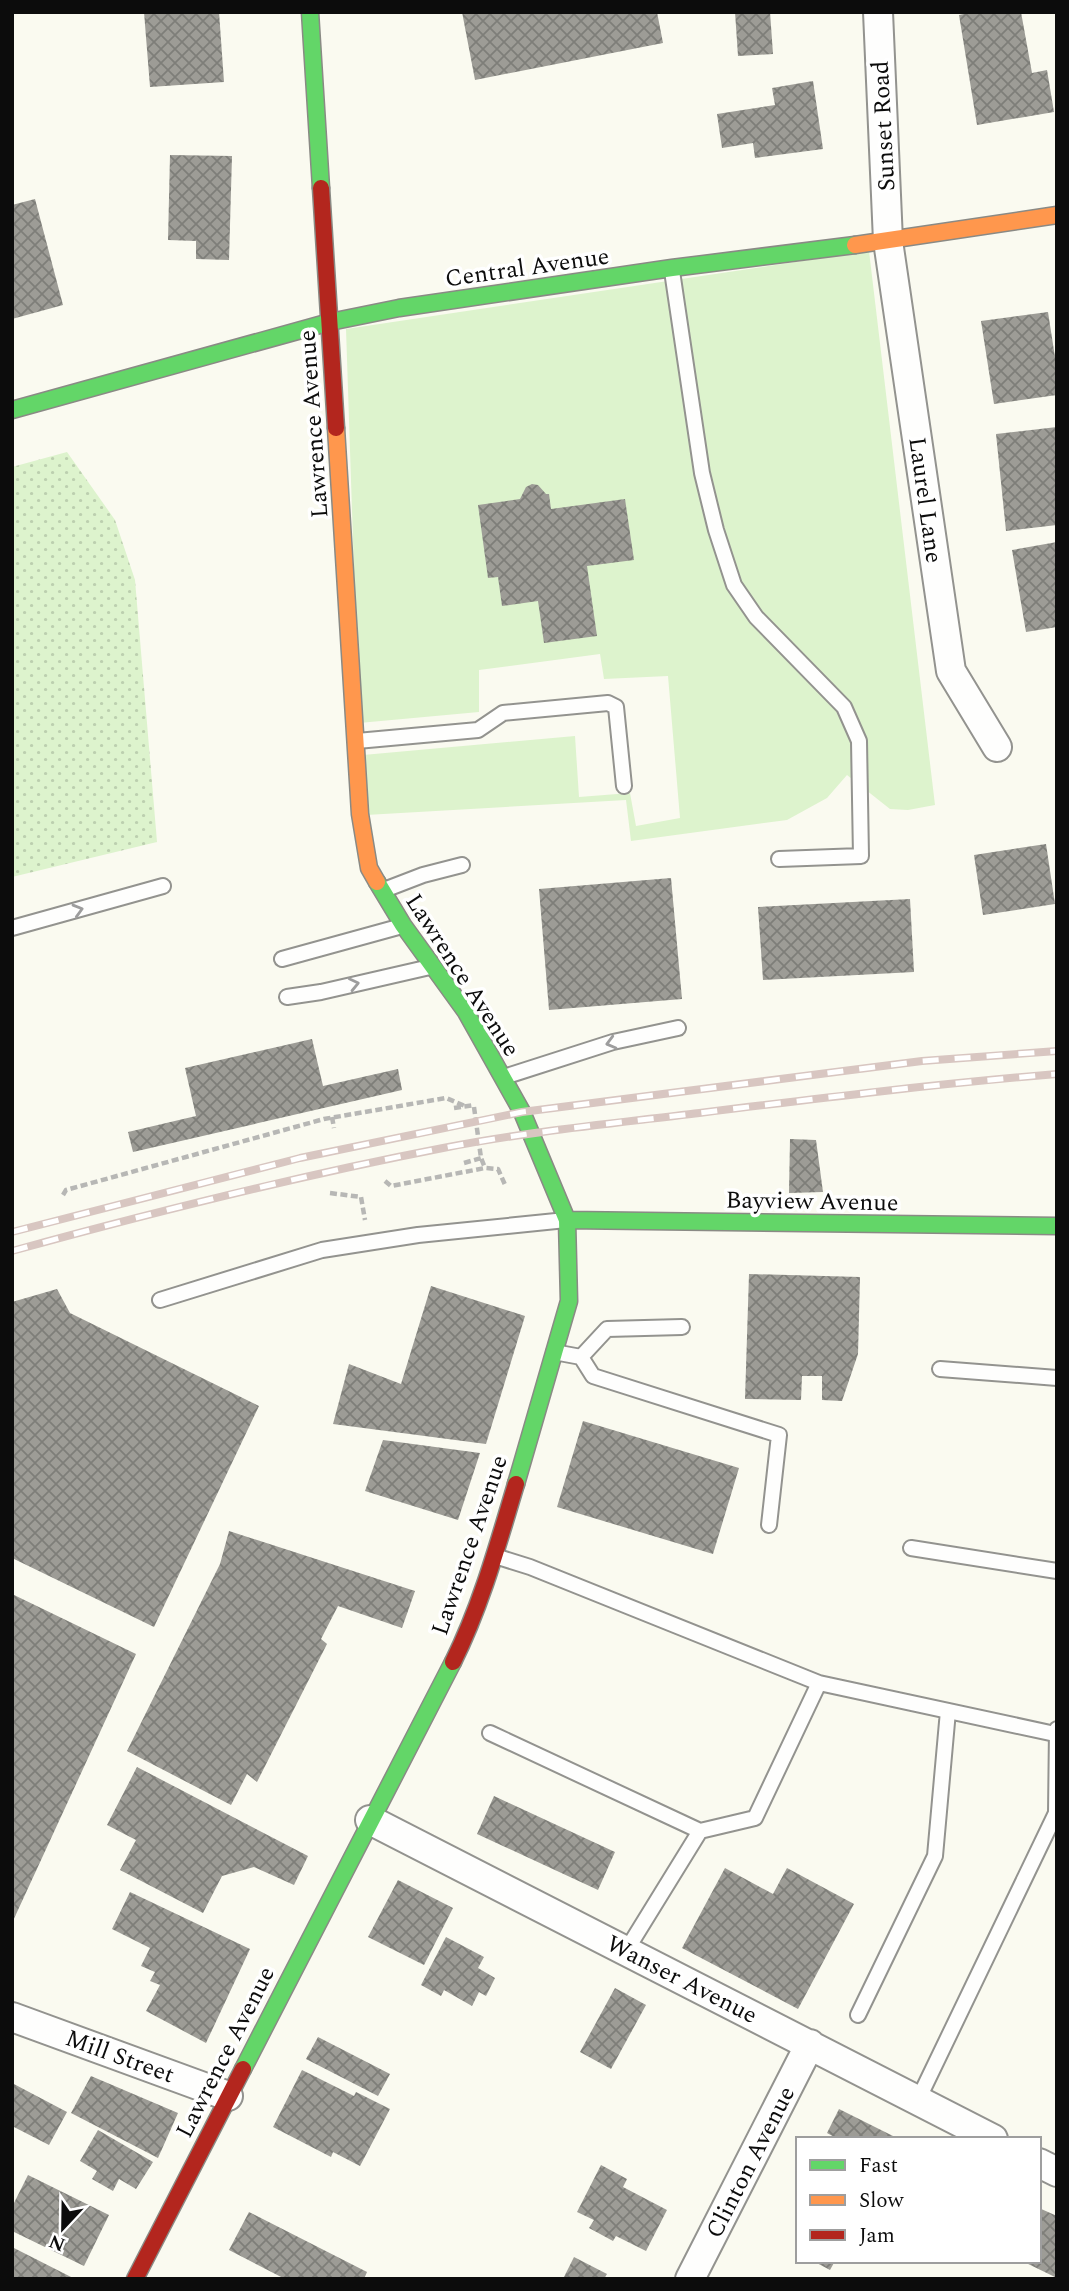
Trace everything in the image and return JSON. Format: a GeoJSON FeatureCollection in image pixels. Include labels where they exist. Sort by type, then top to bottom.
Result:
{"type":"FeatureCollection","features":[{"type":"Feature","properties":{"kind":"street","name":"Lawrence Avenue"},"geometry":{"type":"LineString","coordinates":[[135,2279],[467,1634],[494,1556],[569,1301],[567,1220],[522,1112],[466,1012],[403,925],[369,868],[360,814],[310,12]]}},
{"type":"Feature","properties":{"kind":"street","name":"Sunset Road"},"geometry":{"type":"LineString","coordinates":[[878,12],[888,241]]}},
{"type":"Feature","properties":{"kind":"street","name":"Central Avenue"},"geometry":{"type":"LineString","coordinates":[[12,410],[330,322],[399,308],[1057,215]]}},
{"type":"Feature","properties":{"kind":"street","name":"Laurel Lane"},"geometry":{"type":"LineString","coordinates":[[888,241],[951,671],[997,747]]}},
{"type":"Feature","properties":{"kind":"street","name":"Bayview Avenue"},"geometry":{"type":"LineString","coordinates":[[567,1220],[1057,1226]]}},
{"type":"Feature","properties":{"kind":"street","name":"Wanser Avenue"},"geometry":{"type":"LineString","coordinates":[[370,1820],[989,2137]]}},
{"type":"Feature","properties":{"kind":"street","name":"Mill Street"},"geometry":{"type":"LineString","coordinates":[[12,2017],[228,2096]]}},
{"type":"Feature","properties":{"kind":"street","name":"Clinton Avenue"},"geometry":{"type":"LineString","coordinates":[[690,2279],[810,2044]]}},
{"type":"Feature","properties":{"kind":"street"},"geometry":{"type":"LineString","coordinates":[[1041,2164],[1057,2172]]}},
{"type":"Feature","properties":{"kind":"lane"},"geometry":{"type":"LineString","coordinates":[[672,268],[702,473],[716,530],[734,585],[756,617],[844,707],[859,741],[861,856],[779,859]]}},
{"type":"Feature","properties":{"kind":"lane"},"geometry":{"type":"LineString","coordinates":[[356,741],[478,730],[503,713],[608,703],[616,707],[624,786]]}},
{"type":"Feature","properties":{"kind":"lane"},"geometry":{"type":"LineString","coordinates":[[383,891],[424,875],[462,865]]}},
{"type":"Feature","properties":{"kind":"lane"},"geometry":{"type":"LineString","coordinates":[[12,928],[163,886]]}},
{"type":"Feature","properties":{"kind":"lane"},"geometry":{"type":"LineString","coordinates":[[282,959],[403,925]]}},
{"type":"Feature","properties":{"kind":"lane"},"geometry":{"type":"LineString","coordinates":[[287,997],[321,992],[433,966]]}},
{"type":"Feature","properties":{"kind":"lane"},"geometry":{"type":"LineString","coordinates":[[502,1078],[613,1042],[678,1028]]}},
{"type":"Feature","properties":{"kind":"lane"},"geometry":{"type":"LineString","coordinates":[[160,1300],[322,1250],[418,1234],[567,1220]]}},
{"type":"Feature","properties":{"kind":"lane"},"geometry":{"type":"LineString","coordinates":[[581,1357],[607,1329],[682,1327]]}},
{"type":"Feature","properties":{"kind":"lane"},"geometry":{"type":"LineString","coordinates":[[553,1352],[581,1357],[593,1376],[779,1435],[768,1525]]}},
{"type":"Feature","properties":{"kind":"lane"},"geometry":{"type":"LineString","coordinates":[[940,1369],[1057,1378]]}},
{"type":"Feature","properties":{"kind":"lane"},"geometry":{"type":"LineString","coordinates":[[911,1548],[1057,1571]]}},
{"type":"Feature","properties":{"kind":"lane"},"geometry":{"type":"LineString","coordinates":[[494,1556],[530,1567],[819,1683],[1056,1732],[1056,1813],[918,2100]]}},
{"type":"Feature","properties":{"kind":"lane"},"geometry":{"type":"LineString","coordinates":[[490,1733],[700,1830],[755,1818],[819,1683]]}},
{"type":"Feature","properties":{"kind":"lane"},"geometry":{"type":"LineString","coordinates":[[858,2015],[935,1856],[948,1711]]}},
{"type":"Feature","properties":{"kind":"lane"},"geometry":{"type":"LineString","coordinates":[[626,1951],[700,1830]]}},
{"type":"Feature","properties":{"kind":"path"},"geometry":{"type":"LineString","coordinates":[[63,1195],[66,1190],[332,1117],[446,1098],[466,1106]]}},
{"type":"Feature","properties":{"kind":"path"},"geometry":{"type":"LineString","coordinates":[[473,1098],[481,1158],[485,1168]]}},
{"type":"Feature","properties":{"kind":"path"},"geometry":{"type":"LineString","coordinates":[[454,1108],[474,1105]]}},
{"type":"Feature","properties":{"kind":"path"},"geometry":{"type":"LineString","coordinates":[[332,1117],[334,1128]]}},
{"type":"Feature","properties":{"kind":"path"},"geometry":{"type":"LineString","coordinates":[[223,1146],[223,1153]]}},
{"type":"Feature","properties":{"kind":"path"},"geometry":{"type":"LineString","coordinates":[[464,1163],[481,1158]]}},
{"type":"Feature","properties":{"kind":"path"},"geometry":{"type":"LineString","coordinates":[[385,1181],[391,1186],[485,1168],[498,1169],[506,1187]]}},
{"type":"Feature","properties":{"kind":"path"},"geometry":{"type":"LineString","coordinates":[[330,1193],[356,1195]]}},
{"type":"Feature","properties":{"kind":"green space"},"geometry":{"type":"Polygon","coordinates":[[[869,251],[935,805],[908,810],[890,809],[847,775],[827,798],[787,820],[631,841],[626,800],[366,815],[363,755],[575,736],[579,797],[630,793],[636,826],[680,818],[668,676],[604,679],[600,654],[479,670],[479,712],[359,723],[346,329],[869,251]]]}},
{"type":"Feature","properties":{"kind":"green space"},"geometry":{"type":"Polygon","coordinates":[[[67,452],[115,520],[135,580],[157,842],[12,877],[12,467],[67,452]]]}},
{"type":"Feature","properties":{"kind":"building"},"geometry":{"type":"Polygon","coordinates":[[[144,12],[219,12],[224,82],[150,87],[144,12]]]}},
{"type":"Feature","properties":{"kind":"building"},"geometry":{"type":"Polygon","coordinates":[[[462,12],[657,12],[663,43],[475,80],[462,12]]]}},
{"type":"Feature","properties":{"kind":"building"},"geometry":{"type":"Polygon","coordinates":[[[735,12],[770,12],[773,54],[738,56],[735,12]]]}},
{"type":"Feature","properties":{"kind":"building"},"geometry":{"type":"Polygon","coordinates":[[[973,12],[1021,12],[1032,73],[1047,70],[1054,112],[977,125],[959,15],[973,12]]]}},
{"type":"Feature","properties":{"kind":"building"},"geometry":{"type":"Polygon","coordinates":[[[813,81],[823,149],[755,158],[753,143],[722,148],[717,114],[775,105],[772,88],[813,81]]]}},
{"type":"Feature","properties":{"kind":"building"},"geometry":{"type":"Polygon","coordinates":[[[170,155],[232,156],[229,260],[196,259],[196,241],[168,240],[170,155]]]}},
{"type":"Feature","properties":{"kind":"building"},"geometry":{"type":"Polygon","coordinates":[[[35,199],[63,305],[12,319],[12,205],[35,199]]]}},
{"type":"Feature","properties":{"kind":"building"},"geometry":{"type":"Polygon","coordinates":[[[1048,312],[1057,370],[1057,395],[994,404],[981,321],[1048,312]]]}},
{"type":"Feature","properties":{"kind":"building"},"geometry":{"type":"Polygon","coordinates":[[[1057,427],[1057,525],[1006,531],[996,434],[1057,427]]]}},
{"type":"Feature","properties":{"kind":"building"},"geometry":{"type":"Polygon","coordinates":[[[538,485],[549,494],[551,509],[625,499],[634,560],[587,566],[597,636],[544,643],[538,601],[502,606],[498,577],[488,578],[478,505],[520,499],[526,487],[538,485]]]}},
{"type":"Feature","properties":{"kind":"building"},"geometry":{"type":"Polygon","coordinates":[[[1057,542],[1057,627],[1026,632],[1012,550],[1057,542]]]}},
{"type":"Feature","properties":{"kind":"building"},"geometry":{"type":"Polygon","coordinates":[[[1046,844],[1055,904],[983,915],[974,855],[1046,844]]]}},
{"type":"Feature","properties":{"kind":"building"},"geometry":{"type":"Polygon","coordinates":[[[671,878],[682,999],[549,1010],[539,889],[671,878]]]}},
{"type":"Feature","properties":{"kind":"building"},"geometry":{"type":"Polygon","coordinates":[[[910,899],[914,972],[763,980],[758,907],[910,899]]]}},
{"type":"Feature","properties":{"kind":"building"},"geometry":{"type":"Polygon","coordinates":[[[312,1039],[323,1086],[398,1069],[402,1090],[133,1152],[128,1132],[196,1116],[185,1068],[312,1039]]]}},
{"type":"Feature","properties":{"kind":"building"},"geometry":{"type":"Polygon","coordinates":[[[790,1139],[816,1140],[823,1192],[789,1193],[790,1139]]]}},
{"type":"Feature","properties":{"kind":"building"},"geometry":{"type":"Polygon","coordinates":[[[749,1274],[860,1277],[858,1354],[842,1401],[822,1400],[822,1376],[802,1376],[801,1400],[745,1399],[749,1274]]]}},
{"type":"Feature","properties":{"kind":"building"},"geometry":{"type":"Polygon","coordinates":[[[431,1286],[525,1316],[486,1444],[333,1424],[349,1364],[401,1384],[431,1286]]]}},
{"type":"Feature","properties":{"kind":"building"},"geometry":{"type":"Polygon","coordinates":[[[57,1289],[70,1313],[259,1406],[154,1627],[12,1558],[12,1302],[57,1289]]]}},
{"type":"Feature","properties":{"kind":"building"},"geometry":{"type":"Polygon","coordinates":[[[583,1421],[739,1468],[713,1554],[557,1507],[583,1421]]]}},
{"type":"Feature","properties":{"kind":"building"},"geometry":{"type":"Polygon","coordinates":[[[383,1440],[480,1453],[458,1520],[365,1491],[383,1440]]]}},
{"type":"Feature","properties":{"kind":"building"},"geometry":{"type":"Polygon","coordinates":[[[229,1531],[415,1591],[402,1628],[338,1606],[321,1639],[327,1644],[257,1782],[247,1774],[231,1805],[127,1751],[220,1564],[229,1531]]]}},
{"type":"Feature","properties":{"kind":"building"},"geometry":{"type":"Polygon","coordinates":[[[12,1594],[136,1654],[12,1923],[12,1594]]]}},
{"type":"Feature","properties":{"kind":"building"},"geometry":{"type":"Polygon","coordinates":[[[137,1767],[308,1856],[294,1885],[254,1867],[222,1876],[203,1913],[120,1870],[136,1840],[107,1825],[137,1767]]]}},
{"type":"Feature","properties":{"kind":"building"},"geometry":{"type":"Polygon","coordinates":[[[494,1796],[615,1852],[598,1890],[477,1834],[494,1796]]]}},
{"type":"Feature","properties":{"kind":"building"},"geometry":{"type":"Polygon","coordinates":[[[725,1868],[773,1894],[787,1868],[854,1904],[798,2009],[682,1948],[725,1868]]]}},
{"type":"Feature","properties":{"kind":"building"},"geometry":{"type":"Polygon","coordinates":[[[398,1880],[453,1908],[424,1965],[368,1937],[398,1880]]]}},
{"type":"Feature","properties":{"kind":"building"},"geometry":{"type":"Polygon","coordinates":[[[130,1892],[250,1949],[206,2043],[146,2011],[160,1985],[150,1981],[155,1972],[141,1966],[150,1948],[112,1929],[130,1892]]]}},
{"type":"Feature","properties":{"kind":"building"},"geometry":{"type":"Polygon","coordinates":[[[446,1937],[484,1957],[478,1968],[495,1978],[486,1996],[479,1992],[472,2006],[444,1990],[441,1996],[421,1985],[446,1937]]]}},
{"type":"Feature","properties":{"kind":"building"},"geometry":{"type":"Polygon","coordinates":[[[615,1988],[646,2005],[611,2069],[580,2052],[615,1988]]]}},
{"type":"Feature","properties":{"kind":"building"},"geometry":{"type":"Polygon","coordinates":[[[318,2037],[390,2074],[378,2096],[306,2059],[318,2037]]]}},
{"type":"Feature","properties":{"kind":"building"},"geometry":{"type":"Polygon","coordinates":[[[302,2070],[354,2096],[356,2092],[390,2109],[360,2166],[333,2152],[331,2157],[273,2127],[302,2070]]]}},
{"type":"Feature","properties":{"kind":"building"},"geometry":{"type":"Polygon","coordinates":[[[91,2076],[178,2113],[158,2158],[71,2113],[91,2076]]]}},
{"type":"Feature","properties":{"kind":"building"},"geometry":{"type":"Polygon","coordinates":[[[12,2083],[67,2112],[49,2145],[12,2126],[12,2083]]]}},
{"type":"Feature","properties":{"kind":"building"},"geometry":{"type":"Polygon","coordinates":[[[839,2109],[895,2137],[834,2137],[827,2133],[839,2109]]]}},
{"type":"Feature","properties":{"kind":"building"},"geometry":{"type":"Polygon","coordinates":[[[98,2130],[153,2162],[136,2189],[119,2179],[113,2191],[92,2179],[97,2171],[80,2161],[98,2130]]]}},
{"type":"Feature","properties":{"kind":"building"},"geometry":{"type":"Polygon","coordinates":[[[601,2165],[627,2179],[623,2187],[667,2210],[646,2251],[616,2236],[613,2241],[589,2228],[594,2220],[577,2212],[601,2165]]]}},
{"type":"Feature","properties":{"kind":"building"},"geometry":{"type":"Polygon","coordinates":[[[28,2175],[109,2215],[84,2266],[12,2231],[12,2207],[28,2175]]]}},
{"type":"Feature","properties":{"kind":"building"},"geometry":{"type":"Polygon","coordinates":[[[1041,2209],[1057,2216],[1057,2278],[1026,2263],[1041,2263],[1041,2209]]]}},
{"type":"Feature","properties":{"kind":"building"},"geometry":{"type":"Polygon","coordinates":[[[249,2212],[367,2272],[364,2279],[285,2279],[229,2250],[249,2212]]]}},
{"type":"Feature","properties":{"kind":"building"},"geometry":{"type":"Polygon","coordinates":[[[12,2247],[75,2279],[12,2279],[12,2247]]]}},
{"type":"Feature","properties":{"kind":"building"},"geometry":{"type":"Polygon","coordinates":[[[574,2257],[607,2274],[604,2279],[563,2279],[574,2257]]]}},
{"type":"Feature","properties":{"kind":"building"},"geometry":{"type":"Polygon","coordinates":[[[817,2263],[834,2263],[830,2270],[817,2263]]]}},
{"type":"Feature","properties":{"kind":"railway"},"geometry":{"type":"LineString","coordinates":[[12,1232],[300,1158],[522,1112],[922,1061],[1057,1051]]}},
{"type":"Feature","properties":{"kind":"railway"},"geometry":{"type":"LineString","coordinates":[[12,1251],[280,1183],[474,1142],[828,1097],[1057,1074]]}},
{"type":"Feature","properties":{"kind":"traffic: fast"},"geometry":{"type":"LineString","coordinates":[[310,12],[321,188]]}},
{"type":"Feature","properties":{"kind":"traffic: fast"},"geometry":{"type":"LineString","coordinates":[[12,410],[330,322],[399,308],[672,268],[855,245]]}},
{"type":"Feature","properties":{"kind":"traffic: fast"},"geometry":{"type":"LineString","coordinates":[[377,882],[403,925],[466,1012],[522,1112],[567,1220],[569,1301],[516,1484]]}},
{"type":"Feature","properties":{"kind":"traffic: fast"},"geometry":{"type":"LineString","coordinates":[[567,1220],[1057,1226]]}},
{"type":"Feature","properties":{"kind":"traffic: fast"},"geometry":{"type":"LineString","coordinates":[[243,2069],[453,1662]]}},
{"type":"Feature","properties":{"kind":"traffic: slow"},"geometry":{"type":"LineString","coordinates":[[855,245],[1057,215]]}},
{"type":"Feature","properties":{"kind":"traffic: slow"},"geometry":{"type":"LineString","coordinates":[[336,428],[360,814],[369,868],[377,882]]}},
{"type":"Feature","properties":{"kind":"traffic: jam"},"geometry":{"type":"LineString","coordinates":[[321,188],[336,428]]}},
{"type":"Feature","properties":{"kind":"traffic: jam"},"geometry":{"type":"LineString","coordinates":[[453,1662],[496,1552],[516,1484]]}},
{"type":"Feature","properties":{"kind":"traffic: jam"},"geometry":{"type":"LineString","coordinates":[[135,2279],[243,2069]]}}]}
